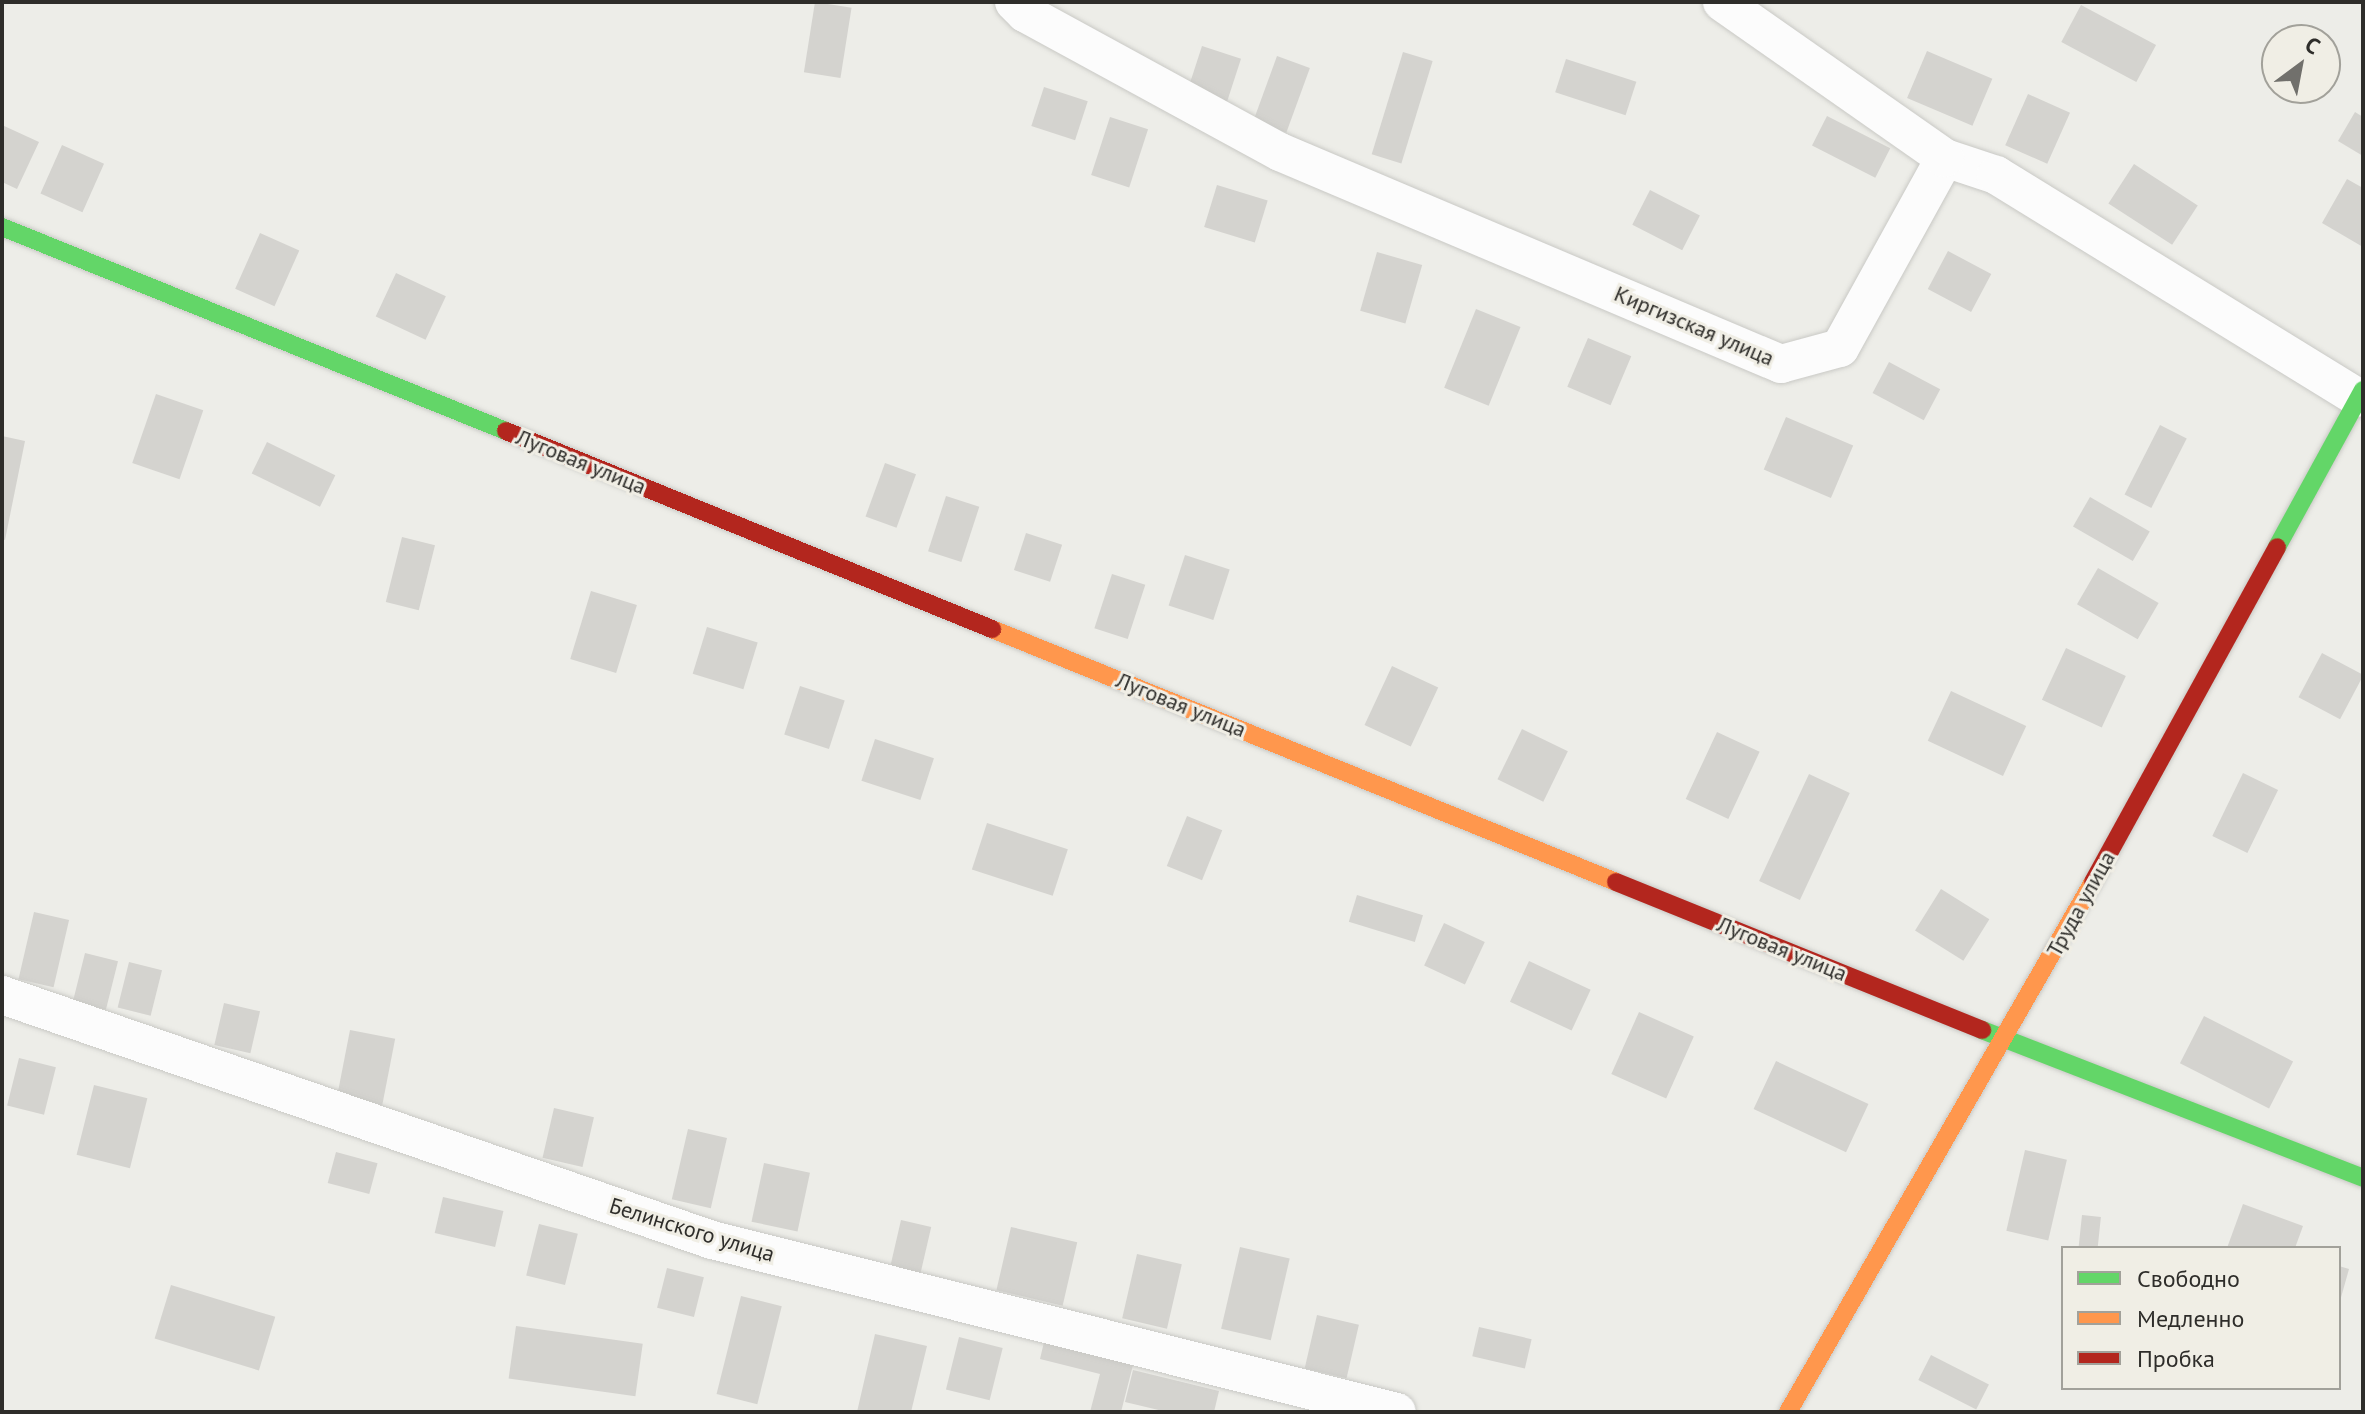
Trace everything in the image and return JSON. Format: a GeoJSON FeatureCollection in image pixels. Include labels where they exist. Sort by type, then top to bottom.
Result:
{"type":"FeatureCollection","features":[{"type":"Feature","properties":{"kind":"street","name":"Киргизская улица"},"geometry":{"type":"LineString","coordinates":[[1014,2],[1025,13],[1280,152],[1781,364],[1840,348],[1945,158]]}},
{"type":"Feature","properties":{"kind":"street"},"geometry":{"type":"LineString","coordinates":[[1722,2],[1945,158],[1996,175],[2361,394]]}},
{"type":"Feature","properties":{"kind":"street","name":"Луговая улица"},"geometry":{"type":"LineString","coordinates":[[2,227],[2006,1040],[2363,1178]]}},
{"type":"Feature","properties":{"kind":"street","name":"Труда улица"},"geometry":{"type":"LineString","coordinates":[[1788,1412],[2006,1040],[2361,394]]}},
{"type":"Feature","properties":{"kind":"street","name":"Белинского улица"},"geometry":{"type":"LineString","coordinates":[[2,995],[712,1240],[1397,1412]]}},
{"type":"Feature","properties":{"kind":"building"},"geometry":{"type":"Polygon","coordinates":[[[815,2],[852,8],[840,78],[804,72],[815,2]]]}},
{"type":"Feature","properties":{"kind":"building"},"geometry":{"type":"Polygon","coordinates":[[[2081,5],[2156,45],[2136,82],[2061,42],[2081,5]]]}},
{"type":"Feature","properties":{"kind":"building"},"geometry":{"type":"Polygon","coordinates":[[[1202,46],[1241,59],[1227,102],[1188,90],[1202,46]]]}},
{"type":"Feature","properties":{"kind":"building"},"geometry":{"type":"Polygon","coordinates":[[[1927,51],[1992,79],[1972,126],[1907,98],[1927,51]]]}},
{"type":"Feature","properties":{"kind":"building"},"geometry":{"type":"Polygon","coordinates":[[[1403,52],[1433,61],[1401,163],[1372,154],[1403,52]]]}},
{"type":"Feature","properties":{"kind":"building"},"geometry":{"type":"Polygon","coordinates":[[[1277,56],[1310,68],[1286,133],[1253,121],[1277,56]]]}},
{"type":"Feature","properties":{"kind":"building"},"geometry":{"type":"Polygon","coordinates":[[[1566,59],[1636,82],[1626,115],[1555,92],[1566,59]]]}},
{"type":"Feature","properties":{"kind":"building"},"geometry":{"type":"Polygon","coordinates":[[[1044,87],[1088,101],[1075,140],[1031,126],[1044,87]]]}},
{"type":"Feature","properties":{"kind":"building"},"geometry":{"type":"Polygon","coordinates":[[[2028,94],[2070,113],[2047,164],[2005,145],[2028,94]]]}},
{"type":"Feature","properties":{"kind":"building"},"geometry":{"type":"Polygon","coordinates":[[[2355,112],[2363,117],[2363,156],[2338,141],[2355,112]]]}},
{"type":"Feature","properties":{"kind":"building"},"geometry":{"type":"Polygon","coordinates":[[[1827,116],[1890,148],[1875,178],[1812,145],[1827,116]]]}},
{"type":"Feature","properties":{"kind":"building"},"geometry":{"type":"Polygon","coordinates":[[[1110,117],[1148,129],[1129,187],[1091,175],[1110,117]]]}},
{"type":"Feature","properties":{"kind":"building"},"geometry":{"type":"Polygon","coordinates":[[[2,125],[39,142],[17,189],[2,182],[2,125]]]}},
{"type":"Feature","properties":{"kind":"building"},"geometry":{"type":"Polygon","coordinates":[[[62,145],[104,164],[82,212],[40,193],[62,145]]]}},
{"type":"Feature","properties":{"kind":"building"},"geometry":{"type":"Polygon","coordinates":[[[2134,164],[2198,205],[2172,245],[2108,203],[2134,164]]]}},
{"type":"Feature","properties":{"kind":"building"},"geometry":{"type":"Polygon","coordinates":[[[2347,179],[2363,188],[2363,247],[2322,223],[2347,179]]]}},
{"type":"Feature","properties":{"kind":"building"},"geometry":{"type":"Polygon","coordinates":[[[1217,185],[1268,200],[1255,243],[1204,227],[1217,185]]]}},
{"type":"Feature","properties":{"kind":"building"},"geometry":{"type":"Polygon","coordinates":[[[1650,190],[1700,215],[1682,250],[1632,225],[1650,190]]]}},
{"type":"Feature","properties":{"kind":"building"},"geometry":{"type":"Polygon","coordinates":[[[260,233],[299,250],[274,306],[235,289],[260,233]]]}},
{"type":"Feature","properties":{"kind":"building"},"geometry":{"type":"Polygon","coordinates":[[[1948,251],[1991,274],[1971,312],[1928,289],[1948,251]]]}},
{"type":"Feature","properties":{"kind":"building"},"geometry":{"type":"Polygon","coordinates":[[[1377,252],[1422,265],[1405,324],[1360,311],[1377,252]]]}},
{"type":"Feature","properties":{"kind":"building"},"geometry":{"type":"Polygon","coordinates":[[[396,273],[446,296],[426,340],[376,317],[396,273]]]}},
{"type":"Feature","properties":{"kind":"building"},"geometry":{"type":"Polygon","coordinates":[[[1476,309],[1521,327],[1489,406],[1444,388],[1476,309]]]}},
{"type":"Feature","properties":{"kind":"building"},"geometry":{"type":"Polygon","coordinates":[[[1588,338],[1631,356],[1611,405],[1567,387],[1588,338]]]}},
{"type":"Feature","properties":{"kind":"building"},"geometry":{"type":"Polygon","coordinates":[[[1889,362],[1940,389],[1924,420],[1873,393],[1889,362]]]}},
{"type":"Feature","properties":{"kind":"building"},"geometry":{"type":"Polygon","coordinates":[[[156,394],[203,410],[180,479],[132,463],[156,394]]]}},
{"type":"Feature","properties":{"kind":"building"},"geometry":{"type":"Polygon","coordinates":[[[1786,417],[1853,446],[1831,498],[1764,469],[1786,417]]]}},
{"type":"Feature","properties":{"kind":"building"},"geometry":{"type":"Polygon","coordinates":[[[2160,425],[2187,439],[2151,508],[2125,494],[2160,425]]]}},
{"type":"Feature","properties":{"kind":"building"},"geometry":{"type":"Polygon","coordinates":[[[2,436],[25,441],[5,540],[2,539],[2,436]]]}},
{"type":"Feature","properties":{"kind":"building"},"geometry":{"type":"Polygon","coordinates":[[[267,442],[335,475],[320,507],[252,473],[267,442]]]}},
{"type":"Feature","properties":{"kind":"building"},"geometry":{"type":"Polygon","coordinates":[[[885,463],[916,474],[897,528],[866,517],[885,463]]]}},
{"type":"Feature","properties":{"kind":"building"},"geometry":{"type":"Polygon","coordinates":[[[946,496],[979,507],[961,562],[928,551],[946,496]]]}},
{"type":"Feature","properties":{"kind":"building"},"geometry":{"type":"Polygon","coordinates":[[[2090,497],[2150,532],[2133,561],[2073,526],[2090,497]]]}},
{"type":"Feature","properties":{"kind":"building"},"geometry":{"type":"Polygon","coordinates":[[[1026,533],[1062,545],[1050,582],[1014,570],[1026,533]]]}},
{"type":"Feature","properties":{"kind":"building"},"geometry":{"type":"Polygon","coordinates":[[[402,537],[435,545],[419,610],[386,602],[402,537]]]}},
{"type":"Feature","properties":{"kind":"building"},"geometry":{"type":"Polygon","coordinates":[[[1185,555],[1230,570],[1213,620],[1169,605],[1185,555]]]}},
{"type":"Feature","properties":{"kind":"building"},"geometry":{"type":"Polygon","coordinates":[[[2098,568],[2159,603],[2138,639],[2077,604],[2098,568]]]}},
{"type":"Feature","properties":{"kind":"building"},"geometry":{"type":"Polygon","coordinates":[[[1112,574],[1145,585],[1128,639],[1094,628],[1112,574]]]}},
{"type":"Feature","properties":{"kind":"building"},"geometry":{"type":"Polygon","coordinates":[[[591,591],[637,605],[616,673],[570,659],[591,591]]]}},
{"type":"Feature","properties":{"kind":"building"},"geometry":{"type":"Polygon","coordinates":[[[707,627],[758,642],[743,689],[693,674],[707,627]]]}},
{"type":"Feature","properties":{"kind":"building"},"geometry":{"type":"Polygon","coordinates":[[[2066,648],[2126,676],[2102,728],[2042,700],[2066,648]]]}},
{"type":"Feature","properties":{"kind":"building"},"geometry":{"type":"Polygon","coordinates":[[[2322,653],[2363,675],[2340,719],[2299,697],[2322,653]]]}},
{"type":"Feature","properties":{"kind":"building"},"geometry":{"type":"Polygon","coordinates":[[[1392,666],[1438,688],[1411,746],[1365,725],[1392,666]]]}},
{"type":"Feature","properties":{"kind":"building"},"geometry":{"type":"Polygon","coordinates":[[[800,686],[845,701],[829,749],[784,735],[800,686]]]}},
{"type":"Feature","properties":{"kind":"building"},"geometry":{"type":"Polygon","coordinates":[[[1951,691],[2026,726],[2003,776],[1928,741],[1951,691]]]}},
{"type":"Feature","properties":{"kind":"building"},"geometry":{"type":"Polygon","coordinates":[[[1522,729],[1568,751],[1543,802],[1497,779],[1522,729]]]}},
{"type":"Feature","properties":{"kind":"building"},"geometry":{"type":"Polygon","coordinates":[[[1717,732],[1760,752],[1728,819],[1686,799],[1717,732]]]}},
{"type":"Feature","properties":{"kind":"building"},"geometry":{"type":"Polygon","coordinates":[[[875,739],[934,758],[920,800],[861,781],[875,739]]]}},
{"type":"Feature","properties":{"kind":"building"},"geometry":{"type":"Polygon","coordinates":[[[2243,773],[2278,790],[2247,853],[2212,836],[2243,773]]]}},
{"type":"Feature","properties":{"kind":"building"},"geometry":{"type":"Polygon","coordinates":[[[1809,774],[1850,793],[1800,900],[1759,881],[1809,774]]]}},
{"type":"Feature","properties":{"kind":"building"},"geometry":{"type":"Polygon","coordinates":[[[1187,816],[1222,830],[1202,880],[1167,866],[1187,816]]]}},
{"type":"Feature","properties":{"kind":"building"},"geometry":{"type":"Polygon","coordinates":[[[987,823],[1068,849],[1053,896],[972,870],[987,823]]]}},
{"type":"Feature","properties":{"kind":"building"},"geometry":{"type":"Polygon","coordinates":[[[1941,889],[1989,919],[1963,961],[1915,931],[1941,889]]]}},
{"type":"Feature","properties":{"kind":"building"},"geometry":{"type":"Polygon","coordinates":[[[1357,895],[1423,915],[1415,942],[1349,922],[1357,895]]]}},
{"type":"Feature","properties":{"kind":"building"},"geometry":{"type":"Polygon","coordinates":[[[34,912],[69,920],[54,987],[18,979],[34,912]]]}},
{"type":"Feature","properties":{"kind":"building"},"geometry":{"type":"Polygon","coordinates":[[[1444,923],[1485,942],[1465,985],[1424,966],[1444,923]]]}},
{"type":"Feature","properties":{"kind":"building"},"geometry":{"type":"Polygon","coordinates":[[[85,953],[118,961],[106,1010],[73,1002],[85,953]]]}},
{"type":"Feature","properties":{"kind":"building"},"geometry":{"type":"Polygon","coordinates":[[[1529,961],[1591,990],[1572,1031],[1510,1002],[1529,961]]]}},
{"type":"Feature","properties":{"kind":"building"},"geometry":{"type":"Polygon","coordinates":[[[129,962],[162,970],[151,1016],[118,1008],[129,962]]]}},
{"type":"Feature","properties":{"kind":"building"},"geometry":{"type":"Polygon","coordinates":[[[224,1003],[260,1011],[250,1053],[214,1045],[224,1003]]]}},
{"type":"Feature","properties":{"kind":"building"},"geometry":{"type":"Polygon","coordinates":[[[1639,1012],[1694,1036],[1666,1099],[1611,1074],[1639,1012]]]}},
{"type":"Feature","properties":{"kind":"building"},"geometry":{"type":"Polygon","coordinates":[[[2204,1016],[2293,1061],[2269,1109],[2180,1063],[2204,1016]]]}},
{"type":"Feature","properties":{"kind":"building"},"geometry":{"type":"Polygon","coordinates":[[[350,1030],[395,1039],[382,1106],[337,1097],[350,1030]]]}},
{"type":"Feature","properties":{"kind":"building"},"geometry":{"type":"Polygon","coordinates":[[[19,1058],[56,1067],[44,1115],[7,1106],[19,1058]]]}},
{"type":"Feature","properties":{"kind":"building"},"geometry":{"type":"Polygon","coordinates":[[[1776,1061],[1868,1104],[1846,1152],[1754,1109],[1776,1061]]]}},
{"type":"Feature","properties":{"kind":"building"},"geometry":{"type":"Polygon","coordinates":[[[94,1085],[147,1098],[130,1168],[77,1155],[94,1085]]]}},
{"type":"Feature","properties":{"kind":"building"},"geometry":{"type":"Polygon","coordinates":[[[554,1108],[594,1117],[582,1167],[543,1158],[554,1108]]]}},
{"type":"Feature","properties":{"kind":"building"},"geometry":{"type":"Polygon","coordinates":[[[688,1129],[727,1138],[711,1208],[672,1199],[688,1129]]]}},
{"type":"Feature","properties":{"kind":"building"},"geometry":{"type":"Polygon","coordinates":[[[2025,1150],[2067,1160],[2048,1241],[2006,1231],[2025,1150]]]}},
{"type":"Feature","properties":{"kind":"building"},"geometry":{"type":"Polygon","coordinates":[[[336,1152],[378,1163],[369,1194],[328,1183],[336,1152]]]}},
{"type":"Feature","properties":{"kind":"building"},"geometry":{"type":"Polygon","coordinates":[[[764,1163],[810,1173],[797,1231],[752,1222],[764,1163]]]}},
{"type":"Feature","properties":{"kind":"building"},"geometry":{"type":"Polygon","coordinates":[[[443,1197],[503,1211],[495,1247],[435,1233],[443,1197]]]}},
{"type":"Feature","properties":{"kind":"building"},"geometry":{"type":"Polygon","coordinates":[[[2243,1204],[2303,1226],[2296,1246],[2228,1246],[2243,1204]]]}},
{"type":"Feature","properties":{"kind":"building"},"geometry":{"type":"Polygon","coordinates":[[[2082,1215],[2101,1217],[2098,1246],[2079,1246],[2082,1215]]]}},
{"type":"Feature","properties":{"kind":"building"},"geometry":{"type":"Polygon","coordinates":[[[901,1220],[931,1227],[920,1274],[890,1267],[901,1220]]]}},
{"type":"Feature","properties":{"kind":"building"},"geometry":{"type":"Polygon","coordinates":[[[539,1224],[578,1234],[565,1285],[526,1275],[539,1224]]]}},
{"type":"Feature","properties":{"kind":"building"},"geometry":{"type":"Polygon","coordinates":[[[1011,1227],[1077,1242],[1063,1306],[996,1290],[1011,1227]]]}},
{"type":"Feature","properties":{"kind":"building"},"geometry":{"type":"Polygon","coordinates":[[[1240,1247],[1290,1258],[1271,1340],[1221,1329],[1240,1247]]]}},
{"type":"Feature","properties":{"kind":"building"},"geometry":{"type":"Polygon","coordinates":[[[1137,1254],[1182,1264],[1167,1329],[1122,1318],[1137,1254]]]}},
{"type":"Feature","properties":{"kind":"building"},"geometry":{"type":"Polygon","coordinates":[[[2341,1267],[2349,1269],[2341,1297],[2341,1267]]]}},
{"type":"Feature","properties":{"kind":"building"},"geometry":{"type":"Polygon","coordinates":[[[667,1268],[704,1277],[694,1317],[657,1308],[667,1268]]]}},
{"type":"Feature","properties":{"kind":"building"},"geometry":{"type":"Polygon","coordinates":[[[171,1285],[275,1317],[259,1370],[155,1339],[171,1285]]]}},
{"type":"Feature","properties":{"kind":"building"},"geometry":{"type":"Polygon","coordinates":[[[741,1296],[782,1306],[757,1404],[717,1394],[741,1296]]]}},
{"type":"Feature","properties":{"kind":"building"},"geometry":{"type":"Polygon","coordinates":[[[1317,1315],[1359,1325],[1347,1378],[1305,1369],[1317,1315]]]}},
{"type":"Feature","properties":{"kind":"building"},"geometry":{"type":"Polygon","coordinates":[[[516,1326],[643,1344],[635,1396],[509,1378],[516,1326]]]}},
{"type":"Feature","properties":{"kind":"building"},"geometry":{"type":"Polygon","coordinates":[[[1479,1327],[1532,1339],[1525,1368],[1472,1356],[1479,1327]]]}},
{"type":"Feature","properties":{"kind":"building"},"geometry":{"type":"Polygon","coordinates":[[[875,1334],[927,1346],[911,1412],[857,1412],[875,1334]]]}},
{"type":"Feature","properties":{"kind":"building"},"geometry":{"type":"Polygon","coordinates":[[[959,1337],[1003,1348],[990,1400],[946,1389],[959,1337]]]}},
{"type":"Feature","properties":{"kind":"building"},"geometry":{"type":"Polygon","coordinates":[[[1044,1342],[1133,1365],[1121,1412],[1090,1412],[1100,1374],[1040,1359],[1044,1342]]]}},
{"type":"Feature","properties":{"kind":"building"},"geometry":{"type":"Polygon","coordinates":[[[1931,1355],[1989,1385],[1976,1409],[1918,1380],[1931,1355]]]}},
{"type":"Feature","properties":{"kind":"building"},"geometry":{"type":"Polygon","coordinates":[[[1133,1370],[1219,1391],[1214,1412],[1167,1412],[1125,1402],[1133,1370]]]}},
{"type":"Feature","properties":{"kind":"traffic: fast"},"geometry":{"type":"LineString","coordinates":[[2,227],[506,431]]}},
{"type":"Feature","properties":{"kind":"traffic: fast"},"geometry":{"type":"LineString","coordinates":[[2277,547],[2363,390]]}},
{"type":"Feature","properties":{"kind":"traffic: fast"},"geometry":{"type":"LineString","coordinates":[[1982,1030],[2363,1178]]}},
{"type":"Feature","properties":{"kind":"traffic: slow"},"geometry":{"type":"LineString","coordinates":[[992,629],[1616,882]]}},
{"type":"Feature","properties":{"kind":"traffic: slow"},"geometry":{"type":"LineString","coordinates":[[1788,1412],[2093,882]]}},
{"type":"Feature","properties":{"kind":"traffic: jam"},"geometry":{"type":"LineString","coordinates":[[506,431],[992,629]]}},
{"type":"Feature","properties":{"kind":"traffic: jam"},"geometry":{"type":"LineString","coordinates":[[2093,882],[2277,547]]}},
{"type":"Feature","properties":{"kind":"traffic: jam"},"geometry":{"type":"LineString","coordinates":[[1616,882],[1982,1030]]}}]}
